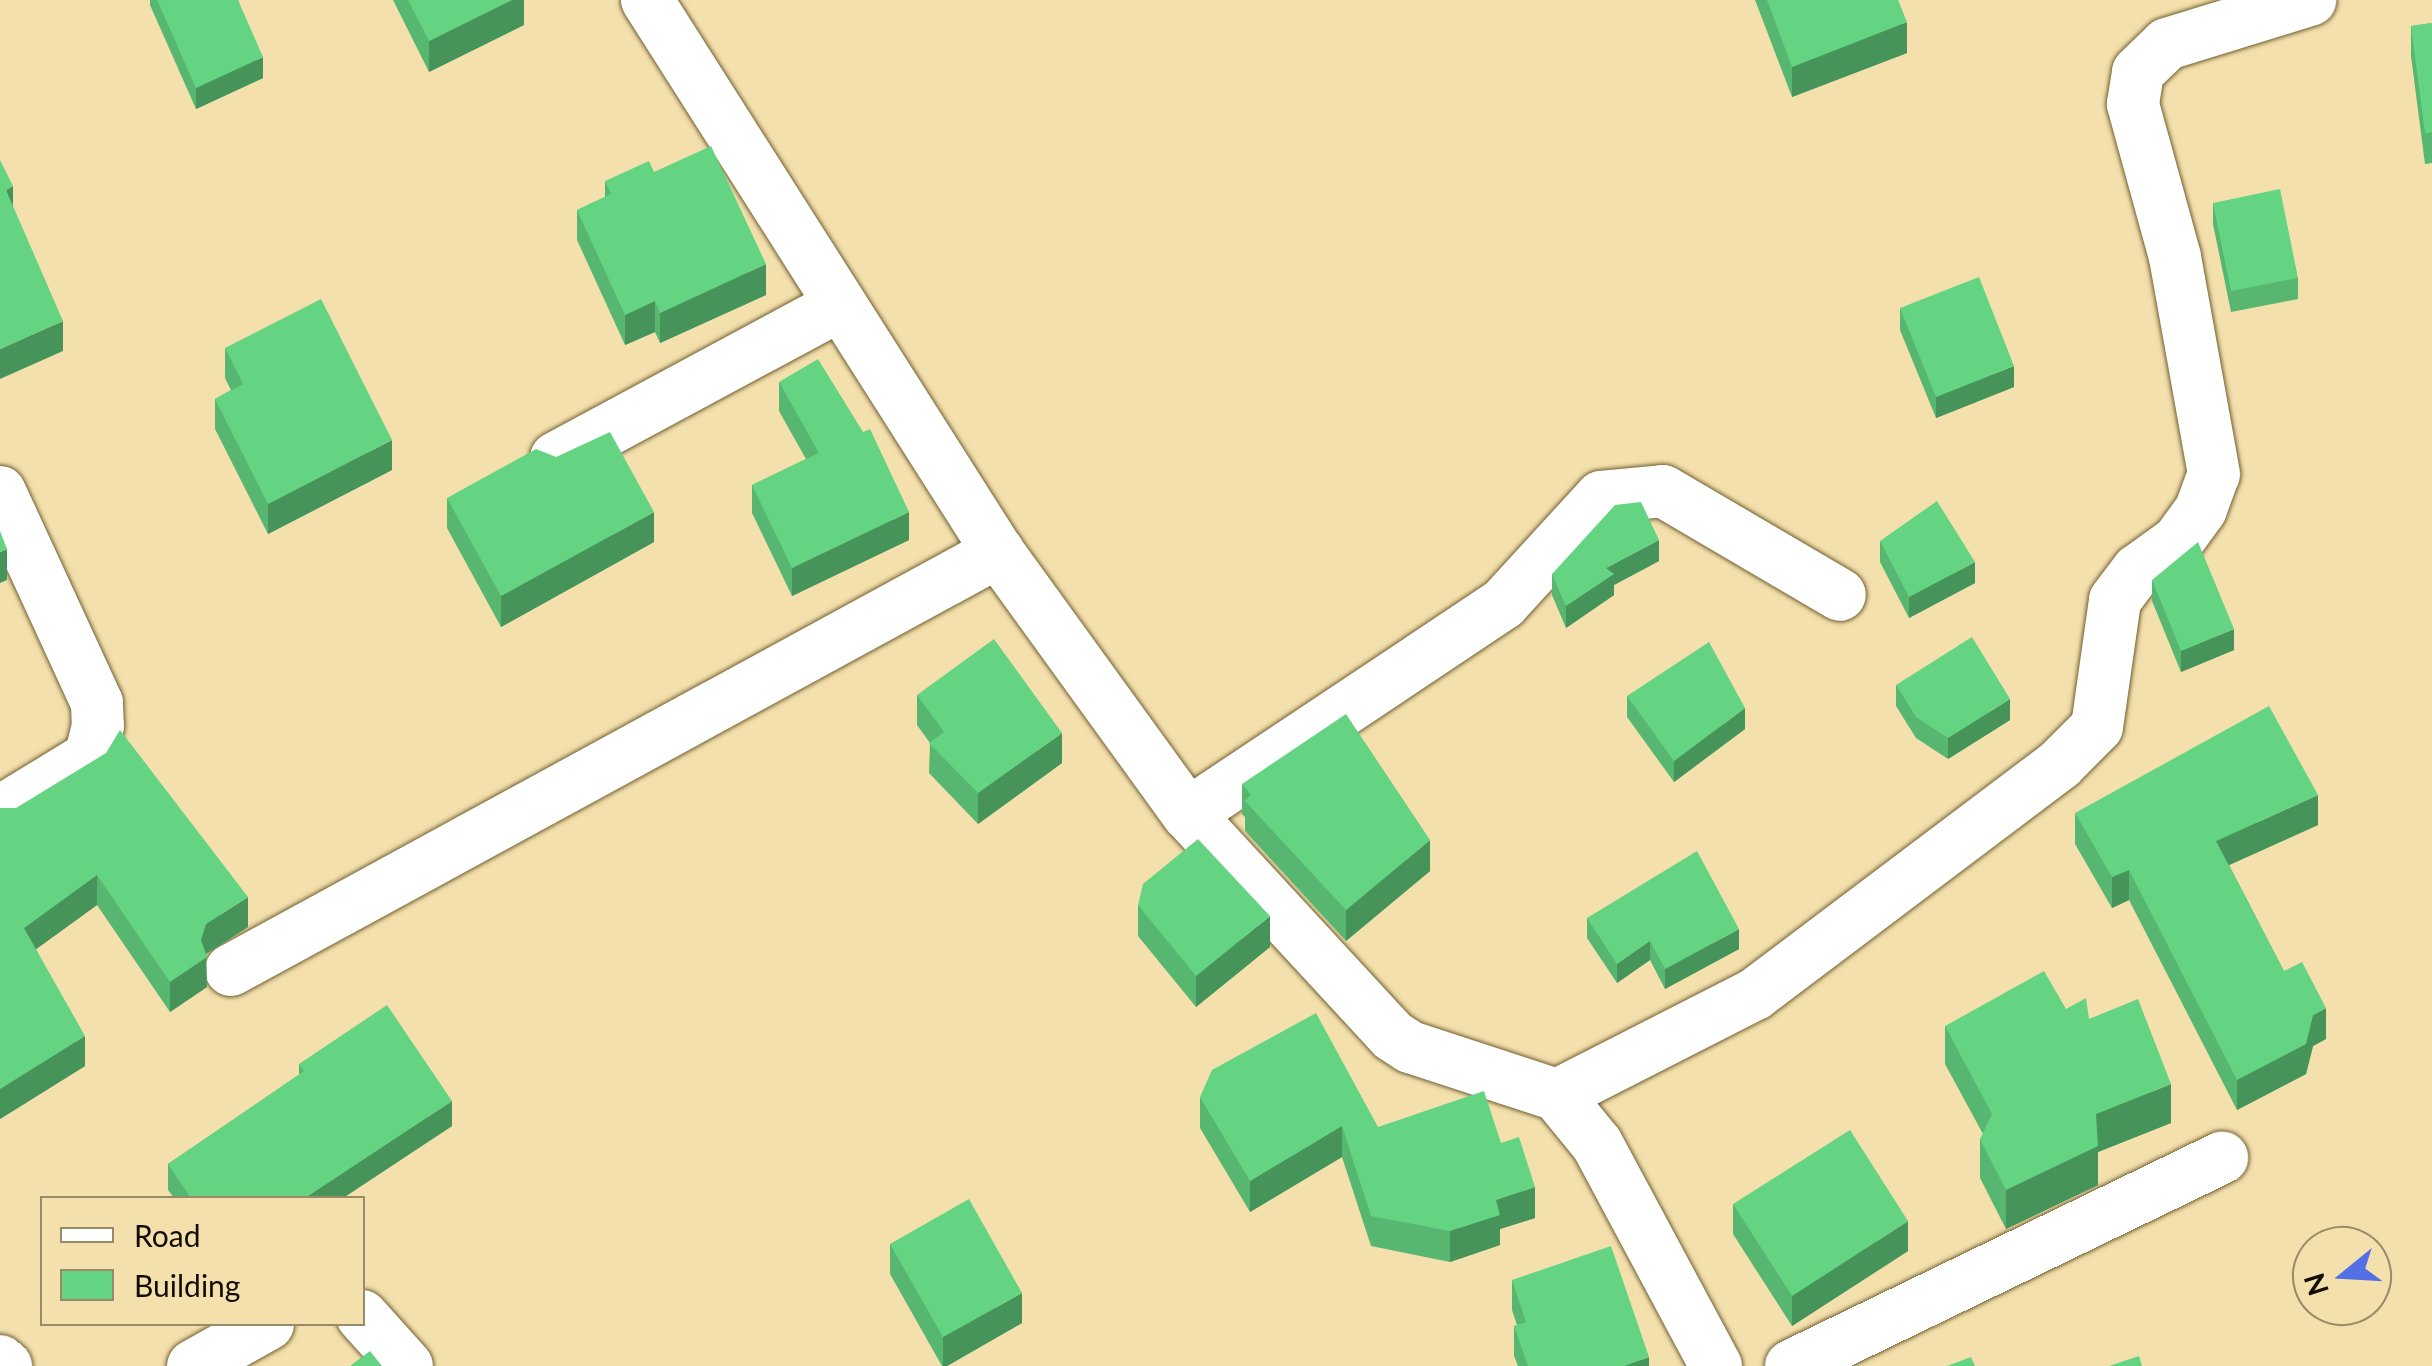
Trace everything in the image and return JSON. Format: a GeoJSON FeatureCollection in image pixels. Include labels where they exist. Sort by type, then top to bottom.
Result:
{"type":"FeatureCollection","features":[{"type":"Feature","properties":{"kind":"street"},"geometry":{"type":"LineString","coordinates":[[646,0],[998,552],[1188,814],[1392,1036],[1410,1047],[1557,1094],[1596,1144],[1716,1366]]}},
{"type":"Feature","properties":{"kind":"street"},"geometry":{"type":"LineString","coordinates":[[1557,1094],[1755,994],[2060,764],[2097,727],[2115,600],[2138,570],[2178,541],[2201,509],[2214,474],[2175,258],[2133,104],[2138,72],[2167,44],[2310,0]]}},
{"type":"Feature","properties":{"kind":"street"},"geometry":{"type":"LineString","coordinates":[[556,458],[838,306]]}},
{"type":"Feature","properties":{"kind":"street"},"geometry":{"type":"LineString","coordinates":[[1188,814],[1503,604],[1601,498],[1662,491],[1840,595]]}},
{"type":"Feature","properties":{"kind":"street"},"geometry":{"type":"LineString","coordinates":[[0,492],[97,703],[98,726],[90,757],[0,812]]}},
{"type":"Feature","properties":{"kind":"street"},"geometry":{"type":"LineString","coordinates":[[231,970],[998,552]]}},
{"type":"Feature","properties":{"kind":"street"},"geometry":{"type":"LineString","coordinates":[[1790,1366],[2222,1158]]}},
{"type":"Feature","properties":{"kind":"street"},"geometry":{"type":"LineString","coordinates":[[365,1319],[407,1366]]}},
{"type":"Feature","properties":{"kind":"street"},"geometry":{"type":"LineString","coordinates":[[193,1366],[264,1326]]}},
{"type":"Feature","properties":{"kind":"street"},"geometry":{"type":"LineString","coordinates":[[0,1361],[6,1366]]}},
{"type":"Feature","properties":{"kind":"building"},"geometry":{"type":"Polygon","coordinates":[[[157,0],[238,0],[263,57],[196,88],[157,0]]]}},
{"type":"Feature","properties":{"kind":"building"},"geometry":{"type":"Polygon","coordinates":[[[408,0],[512,0],[429,41],[408,0]]]}},
{"type":"Feature","properties":{"kind":"building"},"geometry":{"type":"Polygon","coordinates":[[[1767,0],[1898,0],[1907,22],[1792,67],[1767,0]]]}},
{"type":"Feature","properties":{"kind":"building"},"geometry":{"type":"Polygon","coordinates":[[[2432,23],[2432,132],[2425,133],[2411,26],[2432,23]]]}},
{"type":"Feature","properties":{"kind":"building"},"geometry":{"type":"Polygon","coordinates":[[[711,146],[766,264],[660,313],[655,301],[625,315],[577,210],[611,194],[605,181],[649,161],[654,172],[711,146]]]}},
{"type":"Feature","properties":{"kind":"building"},"geometry":{"type":"Polygon","coordinates":[[[0,160],[13,186],[6,190],[63,321],[0,349],[0,160]]]}},
{"type":"Feature","properties":{"kind":"building"},"geometry":{"type":"Polygon","coordinates":[[[2280,189],[2298,278],[2231,291],[2213,203],[2280,189]]]}},
{"type":"Feature","properties":{"kind":"building"},"geometry":{"type":"Polygon","coordinates":[[[1979,277],[2014,366],[1936,397],[1900,308],[1979,277]]]}},
{"type":"Feature","properties":{"kind":"building"},"geometry":{"type":"Polygon","coordinates":[[[321,299],[392,440],[268,504],[215,399],[243,384],[225,348],[321,299]]]}},
{"type":"Feature","properties":{"kind":"building"},"geometry":{"type":"Polygon","coordinates":[[[818,359],[863,432],[870,429],[909,512],[792,568],[752,485],[819,453],[779,382],[818,359]]]}},
{"type":"Feature","properties":{"kind":"building"},"geometry":{"type":"Polygon","coordinates":[[[610,432],[654,512],[501,596],[447,498],[536,449],[556,457],[610,432]]]}},
{"type":"Feature","properties":{"kind":"building"},"geometry":{"type":"Polygon","coordinates":[[[1937,501],[1975,562],[1909,597],[1880,541],[1937,501]]]}},
{"type":"Feature","properties":{"kind":"building"},"geometry":{"type":"Polygon","coordinates":[[[1641,502],[1659,540],[1606,568],[1614,574],[1566,606],[1552,574],[1615,505],[1641,502]]]}},
{"type":"Feature","properties":{"kind":"building"},"geometry":{"type":"Polygon","coordinates":[[[0,531],[7,549],[0,552],[0,531]]]}},
{"type":"Feature","properties":{"kind":"building"},"geometry":{"type":"Polygon","coordinates":[[[2198,542],[2234,629],[2181,651],[2152,580],[2198,542]]]}},
{"type":"Feature","properties":{"kind":"building"},"geometry":{"type":"Polygon","coordinates":[[[1972,637],[2010,699],[1948,738],[1916,717],[1896,685],[1972,637]]]}},
{"type":"Feature","properties":{"kind":"building"},"geometry":{"type":"Polygon","coordinates":[[[994,639],[1062,733],[978,793],[929,743],[944,732],[917,695],[994,639]]]}},
{"type":"Feature","properties":{"kind":"building"},"geometry":{"type":"Polygon","coordinates":[[[1709,642],[1745,708],[1674,761],[1627,696],[1709,642]]]}},
{"type":"Feature","properties":{"kind":"building"},"geometry":{"type":"Polygon","coordinates":[[[2269,706],[2318,795],[2216,841],[2284,971],[2302,962],[2326,1008],[2313,1015],[2306,1044],[2237,1080],[2129,870],[2112,877],[2075,813],[2269,706]]]}},
{"type":"Feature","properties":{"kind":"building"},"geometry":{"type":"Polygon","coordinates":[[[1346,714],[1430,840],[1346,910],[1245,801],[1251,795],[1242,784],[1346,714]]]}},
{"type":"Feature","properties":{"kind":"building"},"geometry":{"type":"Polygon","coordinates":[[[120,730],[248,897],[206,924],[201,940],[207,957],[170,982],[97,875],[24,928],[85,1036],[0,1089],[0,808],[16,808],[106,753],[120,730]]]}},
{"type":"Feature","properties":{"kind":"building"},"geometry":{"type":"Polygon","coordinates":[[[1198,839],[1270,916],[1196,976],[1138,905],[1143,884],[1198,839]]]}},
{"type":"Feature","properties":{"kind":"building"},"geometry":{"type":"Polygon","coordinates":[[[1697,851],[1739,929],[1665,969],[1650,941],[1617,964],[1587,918],[1697,851]]]}},
{"type":"Feature","properties":{"kind":"building"},"geometry":{"type":"Polygon","coordinates":[[[2044,971],[2066,1009],[2086,998],[2089,1019],[2138,999],[2171,1084],[2096,1114],[2098,1146],[2006,1190],[1980,1139],[1992,1114],[1945,1026],[2044,971]]]}},
{"type":"Feature","properties":{"kind":"building"},"geometry":{"type":"Polygon","coordinates":[[[387,1005],[452,1101],[308,1196],[190,1196],[168,1164],[304,1071],[299,1064],[387,1005]]]}},
{"type":"Feature","properties":{"kind":"building"},"geometry":{"type":"Polygon","coordinates":[[[1316,1013],[1378,1127],[1484,1091],[1501,1143],[1519,1137],[1535,1187],[1496,1200],[1500,1215],[1450,1231],[1371,1216],[1342,1126],[1250,1181],[1200,1097],[1212,1070],[1316,1013]]]}},
{"type":"Feature","properties":{"kind":"building"},"geometry":{"type":"Polygon","coordinates":[[[1850,1130],[1908,1221],[1792,1296],[1733,1204],[1850,1130]]]}},
{"type":"Feature","properties":{"kind":"building"},"geometry":{"type":"Polygon","coordinates":[[[969,1199],[1022,1293],[943,1337],[890,1244],[969,1199]]]}},
{"type":"Feature","properties":{"kind":"building"},"geometry":{"type":"Polygon","coordinates":[[[1611,1246],[1649,1357],[1624,1366],[1528,1366],[1514,1326],[1526,1322],[1512,1280],[1611,1246]]]}},
{"type":"Feature","properties":{"kind":"building"},"geometry":{"type":"Polygon","coordinates":[[[370,1351],[382,1366],[350,1366],[370,1351]]]}},
{"type":"Feature","properties":{"kind":"building"},"geometry":{"type":"Polygon","coordinates":[[[2139,1356],[2142,1366],[2109,1366],[2139,1356]]]}},
{"type":"Feature","properties":{"kind":"building"},"geometry":{"type":"Polygon","coordinates":[[[1971,1357],[1975,1366],[1947,1366],[1971,1357]]]}}]}
